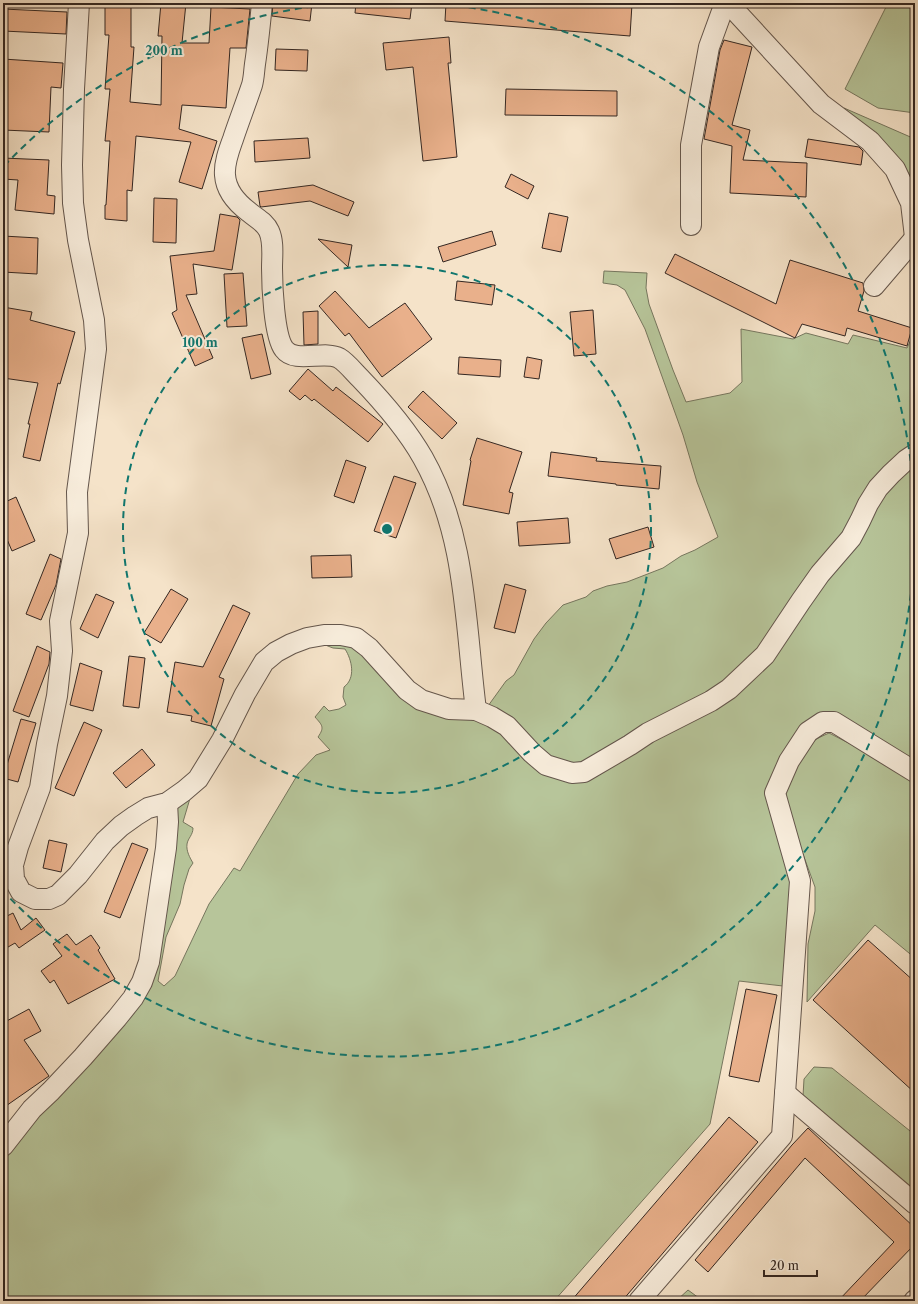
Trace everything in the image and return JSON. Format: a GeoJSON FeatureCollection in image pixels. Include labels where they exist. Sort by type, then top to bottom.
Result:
{"type":"FeatureCollection","features":[{"type":"Feature","properties":{"kind":"street"},"geometry":{"type":"LineString","coordinates":[[80,3],[74,89],[72,165],[73,203],[78,240],[94,320],[96,349],[77,492],[78,533],[60,621],[62,651],[57,696],[46,744],[40,788],[18,847],[13,865],[14,879],[21,892],[35,899],[49,899],[58,895],[78,875],[105,841],[121,826],[148,808],[167,803],[184,792],[198,779],[222,740],[245,694],[264,662],[276,652],[307,638],[324,635],[341,635],[356,638],[369,648],[407,690],[421,700],[449,709],[476,710],[492,717],[507,726],[532,753],[546,765],[572,773],[584,772],[648,733],[711,701],[728,689],[765,655],[820,574],[851,538],[878,488],[891,474],[915,454]]}},
{"type":"Feature","properties":{"kind":"street"},"geometry":{"type":"LineString","coordinates":[[262,3],[259,40],[252,83],[227,157],[225,174],[228,188],[237,201],[264,222],[269,231],[272,243],[272,281],[276,320],[279,337],[284,349],[290,354],[302,356],[327,355],[339,358],[376,395],[395,417],[411,439],[432,475],[446,508],[461,567],[476,710]]}},
{"type":"Feature","properties":{"kind":"street"},"geometry":{"type":"LineString","coordinates":[[691,225],[691,145],[709,47],[726,3],[821,104],[870,141],[896,169],[911,203],[915,237],[874,286]]}},
{"type":"Feature","properties":{"kind":"street"},"geometry":{"type":"LineString","coordinates":[[639,1301],[782,1136],[800,881],[776,793],[789,762],[808,732],[823,722],[834,722],[915,772]]}},
{"type":"Feature","properties":{"kind":"street"},"geometry":{"type":"LineString","coordinates":[[3,1146],[32,1109],[83,1057],[117,1018],[133,998],[142,982],[149,962],[166,848],[168,822],[167,803]]}},
{"type":"Feature","properties":{"kind":"street"},"geometry":{"type":"LineString","coordinates":[[785,1093],[915,1204]]}},
{"type":"Feature","properties":{"kind":"green space"},"geometry":{"type":"Polygon","coordinates":[[[888,3],[915,3],[915,113],[878,108],[845,89],[888,3]]]}},
{"type":"Feature","properties":{"kind":"green space"},"geometry":{"type":"Polygon","coordinates":[[[844,108],[915,139],[915,182],[902,165],[841,113],[844,108]]]}},
{"type":"Feature","properties":{"kind":"green space"},"geometry":{"type":"Polygon","coordinates":[[[604,271],[647,273],[646,288],[649,304],[686,402],[730,393],[742,382],[741,329],[793,339],[806,333],[848,344],[853,335],[907,348],[915,333],[915,446],[855,519],[768,638],[726,682],[592,761],[559,764],[488,706],[506,681],[514,675],[534,639],[546,623],[563,605],[586,597],[593,591],[607,586],[627,582],[663,568],[681,556],[718,537],[697,482],[683,435],[645,329],[625,290],[617,285],[603,283],[604,271]]]}},
{"type":"Feature","properties":{"kind":"green space"},"geometry":{"type":"Polygon","coordinates":[[[915,464],[915,764],[835,715],[768,793],[792,883],[783,986],[739,981],[710,1124],[554,1301],[3,1301],[3,1153],[137,1001],[174,808],[191,795],[183,822],[193,828],[187,849],[193,863],[189,869],[180,904],[166,937],[158,981],[164,986],[175,976],[209,904],[234,868],[240,871],[298,774],[316,755],[330,750],[318,737],[322,726],[315,717],[324,706],[329,711],[339,709],[346,705],[343,697],[344,687],[350,679],[352,669],[345,649],[333,648],[320,643],[349,645],[362,652],[391,683],[476,714],[567,776],[713,705],[883,496],[915,464]]]}},
{"type":"Feature","properties":{"kind":"green space"},"geometry":{"type":"Polygon","coordinates":[[[829,733],[872,755],[915,781],[915,958],[875,925],[807,1002],[808,944],[815,911],[815,887],[786,808],[786,791],[800,760],[816,739],[829,733]]]}},
{"type":"Feature","properties":{"kind":"green space"},"geometry":{"type":"Polygon","coordinates":[[[814,1067],[832,1068],[915,1135],[915,1197],[803,1096],[804,1079],[814,1067]]]}},
{"type":"Feature","properties":{"kind":"green space"},"geometry":{"type":"Polygon","coordinates":[[[688,1290],[703,1301],[676,1301],[688,1290]]]}},
{"type":"Feature","properties":{"kind":"building"},"geometry":{"type":"Polygon","coordinates":[[[105,3],[131,3],[131,47],[134,47],[130,102],[161,105],[162,36],[158,36],[161,3],[186,3],[182,43],[209,43],[211,7],[250,9],[246,48],[230,48],[226,108],[182,105],[179,129],[217,141],[202,189],[179,182],[191,142],[136,136],[132,191],[127,190],[127,221],[105,219],[110,141],[105,141],[110,89],[105,89],[109,35],[105,35],[105,3]]]}},
{"type":"Feature","properties":{"kind":"building"},"geometry":{"type":"Polygon","coordinates":[[[273,3],[312,3],[310,21],[272,16],[273,3]]]}},
{"type":"Feature","properties":{"kind":"building"},"geometry":{"type":"Polygon","coordinates":[[[356,3],[412,3],[410,19],[355,13],[356,3]]]}},
{"type":"Feature","properties":{"kind":"building"},"geometry":{"type":"Polygon","coordinates":[[[446,3],[632,4],[630,36],[445,21],[446,3]]]}},
{"type":"Feature","properties":{"kind":"building"},"geometry":{"type":"Polygon","coordinates":[[[3,9],[67,12],[66,34],[3,31],[3,9]]]}},
{"type":"Feature","properties":{"kind":"building"},"geometry":{"type":"Polygon","coordinates":[[[449,37],[451,63],[448,63],[457,157],[423,161],[413,67],[386,70],[383,43],[449,37]]]}},
{"type":"Feature","properties":{"kind":"building"},"geometry":{"type":"Polygon","coordinates":[[[724,40],[752,47],[732,125],[750,130],[743,160],[807,163],[806,197],[730,193],[732,146],[704,139],[720,50],[724,40]]]}},
{"type":"Feature","properties":{"kind":"building"},"geometry":{"type":"Polygon","coordinates":[[[276,49],[308,50],[307,71],[275,70],[276,49]]]}},
{"type":"Feature","properties":{"kind":"building"},"geometry":{"type":"Polygon","coordinates":[[[3,59],[63,63],[61,88],[51,87],[49,132],[3,130],[3,59]]]}},
{"type":"Feature","properties":{"kind":"building"},"geometry":{"type":"Polygon","coordinates":[[[506,89],[617,91],[617,116],[505,115],[506,89]]]}},
{"type":"Feature","properties":{"kind":"building"},"geometry":{"type":"Polygon","coordinates":[[[308,138],[310,158],[255,162],[254,141],[308,138]]]}},
{"type":"Feature","properties":{"kind":"building"},"geometry":{"type":"Polygon","coordinates":[[[808,139],[859,147],[863,151],[861,165],[805,157],[808,139]]]}},
{"type":"Feature","properties":{"kind":"building"},"geometry":{"type":"Polygon","coordinates":[[[3,158],[49,160],[47,195],[55,196],[54,214],[15,210],[18,180],[3,179],[3,158]]]}},
{"type":"Feature","properties":{"kind":"building"},"geometry":{"type":"Polygon","coordinates":[[[511,174],[534,186],[528,199],[505,187],[511,174]]]}},
{"type":"Feature","properties":{"kind":"building"},"geometry":{"type":"Polygon","coordinates":[[[313,185],[354,202],[348,216],[310,201],[260,206],[258,192],[313,185]]]}},
{"type":"Feature","properties":{"kind":"building"},"geometry":{"type":"Polygon","coordinates":[[[154,198],[177,199],[176,243],[153,242],[154,198]]]}},
{"type":"Feature","properties":{"kind":"building"},"geometry":{"type":"Polygon","coordinates":[[[549,213],[568,217],[561,252],[542,248],[549,213]]]}},
{"type":"Feature","properties":{"kind":"building"},"geometry":{"type":"Polygon","coordinates":[[[220,214],[237,217],[240,220],[232,270],[193,264],[197,294],[186,295],[213,358],[195,366],[172,313],[177,310],[170,256],[214,251],[220,214]]]}},
{"type":"Feature","properties":{"kind":"building"},"geometry":{"type":"Polygon","coordinates":[[[492,231],[496,245],[443,262],[438,247],[492,231]]]}},
{"type":"Feature","properties":{"kind":"building"},"geometry":{"type":"Polygon","coordinates":[[[3,236],[38,238],[37,274],[3,272],[3,236]]]}},
{"type":"Feature","properties":{"kind":"building"},"geometry":{"type":"Polygon","coordinates":[[[318,239],[352,245],[348,267],[318,239]]]}},
{"type":"Feature","properties":{"kind":"building"},"geometry":{"type":"Polygon","coordinates":[[[675,254],[776,304],[790,260],[863,283],[864,291],[858,311],[912,328],[907,346],[847,328],[845,336],[802,324],[795,338],[665,273],[675,254]]]}},
{"type":"Feature","properties":{"kind":"building"},"geometry":{"type":"Polygon","coordinates":[[[243,273],[247,326],[227,327],[224,274],[243,273]]]}},
{"type":"Feature","properties":{"kind":"building"},"geometry":{"type":"Polygon","coordinates":[[[457,281],[495,285],[492,305],[455,300],[457,281]]]}},
{"type":"Feature","properties":{"kind":"building"},"geometry":{"type":"Polygon","coordinates":[[[335,291],[369,328],[405,303],[432,339],[382,377],[349,333],[345,336],[319,306],[335,291]]]}},
{"type":"Feature","properties":{"kind":"building"},"geometry":{"type":"Polygon","coordinates":[[[3,307],[32,312],[30,320],[75,332],[60,384],[58,383],[40,461],[23,457],[30,424],[28,424],[38,383],[3,378],[3,307]]]}},
{"type":"Feature","properties":{"kind":"building"},"geometry":{"type":"Polygon","coordinates":[[[593,310],[596,354],[574,356],[570,312],[593,310]]]}},
{"type":"Feature","properties":{"kind":"building"},"geometry":{"type":"Polygon","coordinates":[[[318,311],[318,344],[304,345],[303,312],[318,311]]]}},
{"type":"Feature","properties":{"kind":"building"},"geometry":{"type":"Polygon","coordinates":[[[262,334],[271,374],[251,379],[242,338],[262,334]]]}},
{"type":"Feature","properties":{"kind":"building"},"geometry":{"type":"Polygon","coordinates":[[[459,357],[501,360],[500,377],[458,374],[459,357]]]}},
{"type":"Feature","properties":{"kind":"building"},"geometry":{"type":"Polygon","coordinates":[[[527,357],[542,360],[539,379],[524,377],[527,357]]]}},
{"type":"Feature","properties":{"kind":"building"},"geometry":{"type":"Polygon","coordinates":[[[308,369],[333,391],[336,387],[383,424],[368,442],[314,399],[312,401],[305,395],[300,400],[289,391],[308,369]]]}},
{"type":"Feature","properties":{"kind":"building"},"geometry":{"type":"Polygon","coordinates":[[[423,391],[457,423],[442,439],[408,407],[423,391]]]}},
{"type":"Feature","properties":{"kind":"building"},"geometry":{"type":"Polygon","coordinates":[[[477,438],[522,452],[509,492],[513,493],[509,514],[463,505],[470,460],[477,438]]]}},
{"type":"Feature","properties":{"kind":"building"},"geometry":{"type":"Polygon","coordinates":[[[551,452],[597,458],[596,461],[661,466],[659,489],[548,476],[551,452]]]}},
{"type":"Feature","properties":{"kind":"building"},"geometry":{"type":"Polygon","coordinates":[[[346,460],[366,467],[354,503],[334,496],[346,460]]]}},
{"type":"Feature","properties":{"kind":"building"},"geometry":{"type":"Polygon","coordinates":[[[394,476],[416,483],[396,538],[374,531],[394,476]]]}},
{"type":"Feature","properties":{"kind":"building"},"geometry":{"type":"Polygon","coordinates":[[[16,497],[35,541],[12,551],[3,530],[3,503],[16,497]]]}},
{"type":"Feature","properties":{"kind":"building"},"geometry":{"type":"Polygon","coordinates":[[[568,518],[570,543],[519,546],[517,522],[568,518]]]}},
{"type":"Feature","properties":{"kind":"building"},"geometry":{"type":"Polygon","coordinates":[[[648,527],[654,547],[616,559],[609,539],[648,527]]]}},
{"type":"Feature","properties":{"kind":"building"},"geometry":{"type":"Polygon","coordinates":[[[50,554],[61,559],[56,585],[41,620],[26,614],[50,554]]]}},
{"type":"Feature","properties":{"kind":"building"},"geometry":{"type":"Polygon","coordinates":[[[351,555],[352,577],[312,578],[311,556],[351,555]]]}},
{"type":"Feature","properties":{"kind":"building"},"geometry":{"type":"Polygon","coordinates":[[[505,584],[526,590],[515,633],[494,628],[505,584]]]}},
{"type":"Feature","properties":{"kind":"building"},"geometry":{"type":"Polygon","coordinates":[[[171,589],[188,599],[161,643],[144,633],[171,589]]]}},
{"type":"Feature","properties":{"kind":"building"},"geometry":{"type":"Polygon","coordinates":[[[96,594],[114,602],[98,638],[80,629],[96,594]]]}},
{"type":"Feature","properties":{"kind":"building"},"geometry":{"type":"Polygon","coordinates":[[[233,605],[250,613],[219,677],[224,679],[211,726],[191,721],[192,716],[167,712],[175,662],[203,667],[233,605]]]}},
{"type":"Feature","properties":{"kind":"building"},"geometry":{"type":"Polygon","coordinates":[[[37,646],[50,652],[49,664],[29,717],[13,711],[37,646]]]}},
{"type":"Feature","properties":{"kind":"building"},"geometry":{"type":"Polygon","coordinates":[[[129,656],[145,658],[139,708],[123,706],[129,656]]]}},
{"type":"Feature","properties":{"kind":"building"},"geometry":{"type":"Polygon","coordinates":[[[80,663],[102,671],[93,711],[70,705],[80,663]]]}},
{"type":"Feature","properties":{"kind":"building"},"geometry":{"type":"Polygon","coordinates":[[[21,719],[36,723],[18,782],[3,778],[21,719]]]}},
{"type":"Feature","properties":{"kind":"building"},"geometry":{"type":"Polygon","coordinates":[[[84,722],[102,730],[74,796],[55,788],[84,722]]]}},
{"type":"Feature","properties":{"kind":"building"},"geometry":{"type":"Polygon","coordinates":[[[142,749],[155,765],[126,788],[113,773],[142,749]]]}},
{"type":"Feature","properties":{"kind":"building"},"geometry":{"type":"Polygon","coordinates":[[[49,840],[67,844],[61,872],[43,868],[49,840]]]}},
{"type":"Feature","properties":{"kind":"building"},"geometry":{"type":"Polygon","coordinates":[[[132,843],[148,849],[120,918],[104,912],[132,843]]]}},
{"type":"Feature","properties":{"kind":"building"},"geometry":{"type":"Polygon","coordinates":[[[13,913],[21,930],[36,918],[45,930],[19,948],[15,943],[3,950],[3,918],[13,913]]]}},
{"type":"Feature","properties":{"kind":"building"},"geometry":{"type":"Polygon","coordinates":[[[67,934],[76,945],[91,935],[100,948],[98,950],[115,979],[68,1004],[54,980],[50,983],[41,971],[62,956],[53,944],[67,934]]]}},
{"type":"Feature","properties":{"kind":"building"},"geometry":{"type":"Polygon","coordinates":[[[868,940],[915,982],[915,1093],[813,1000],[868,940]]]}},
{"type":"Feature","properties":{"kind":"building"},"geometry":{"type":"Polygon","coordinates":[[[746,989],[777,995],[759,1082],[729,1076],[746,989]]]}},
{"type":"Feature","properties":{"kind":"building"},"geometry":{"type":"Polygon","coordinates":[[[29,1009],[41,1031],[24,1040],[49,1076],[3,1108],[3,1023],[29,1009]]]}},
{"type":"Feature","properties":{"kind":"building"},"geometry":{"type":"Polygon","coordinates":[[[729,1117],[758,1142],[622,1301],[571,1301],[729,1117]]]}},
{"type":"Feature","properties":{"kind":"building"},"geometry":{"type":"Polygon","coordinates":[[[808,1128],[915,1228],[915,1244],[860,1301],[838,1301],[894,1242],[805,1158],[708,1272],[695,1260],[808,1128]]]}}]}
